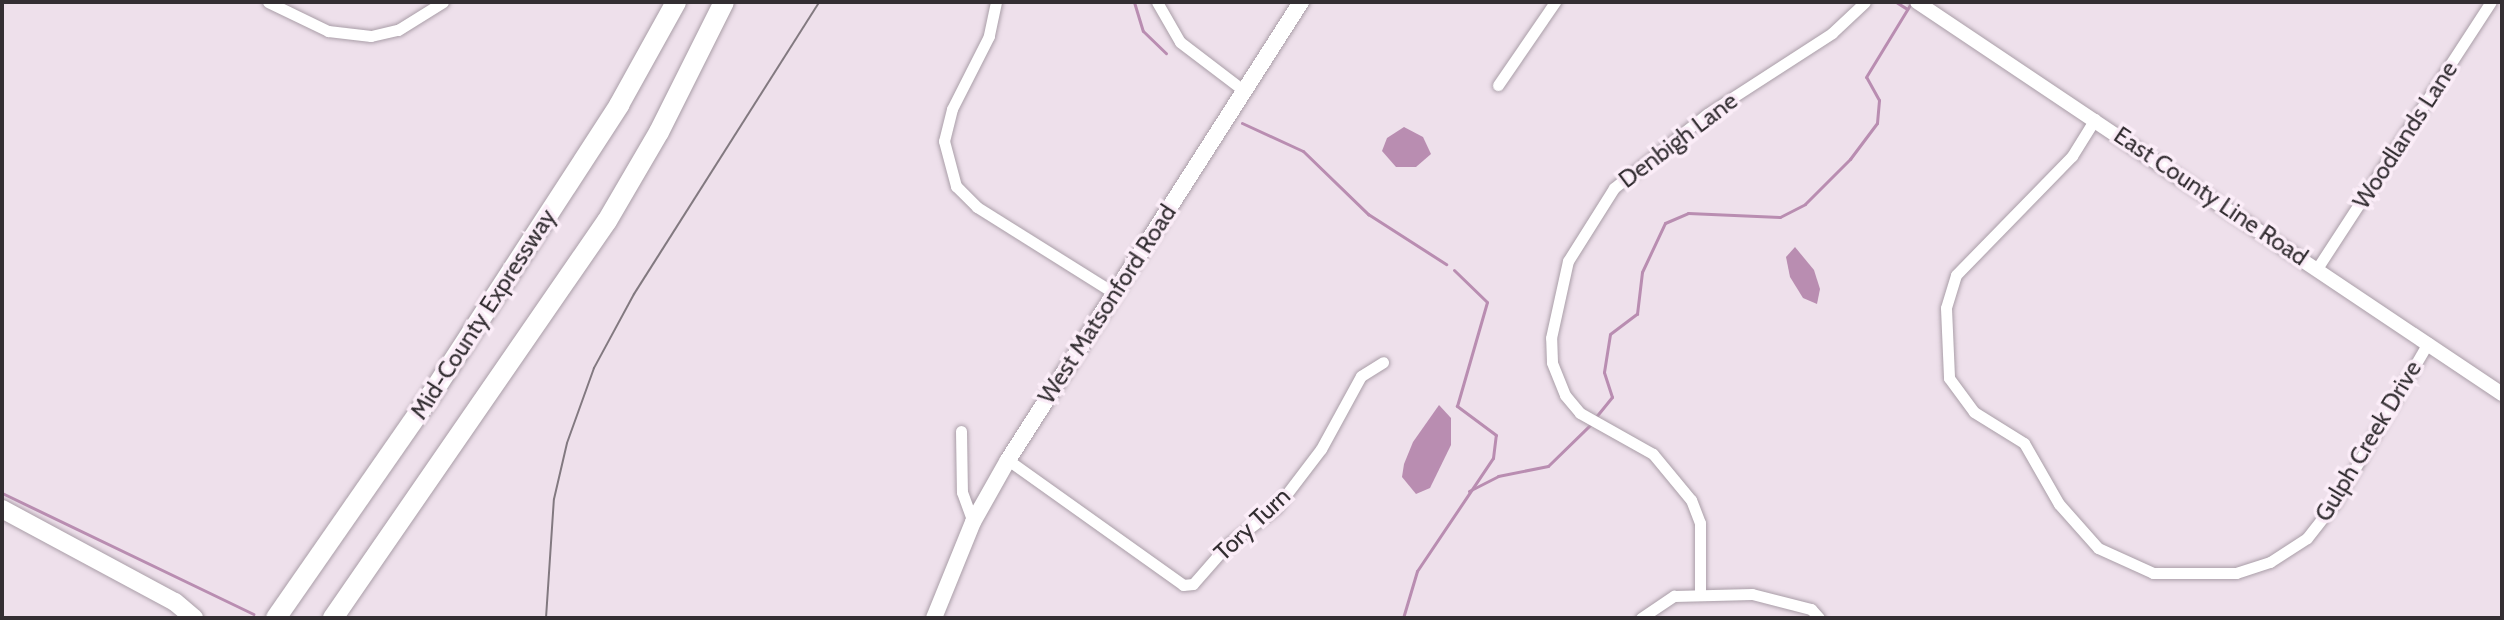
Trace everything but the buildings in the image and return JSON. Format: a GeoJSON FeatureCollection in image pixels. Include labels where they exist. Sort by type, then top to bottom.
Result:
{"type":"FeatureCollection","features":[{"type":"Feature","properties":{"kind":"highway","name":"Mid-County Expressway"},"geometry":{"type":"LineString","coordinates":[[276,618],[517,263],[619,105],[676,2]]}},
{"type":"Feature","properties":{"kind":"highway","name":"Mid-County Expressway"},"geometry":{"type":"LineString","coordinates":[[333,618],[607,221],[659,132],[724,2]]}},
{"type":"Feature","properties":{"kind":"main road","name":"West Matsonford Road"},"geometry":{"type":"LineString","coordinates":[[934,618],[973,522],[1008,460],[1301,2]]}},
{"type":"Feature","properties":{"kind":"main road"},"geometry":{"type":"LineString","coordinates":[[2,509],[175,602],[194,618]]}},
{"type":"Feature","properties":{"kind":"street"},"geometry":{"type":"LineString","coordinates":[[268,2],[328,31],[371,36],[398,30],[443,2]]}},
{"type":"Feature","properties":{"kind":"street"},"geometry":{"type":"LineString","coordinates":[[996,2],[989,36],[952,109],[944,141],[956,186],[977,207],[1114,293]]}},
{"type":"Feature","properties":{"kind":"street"},"geometry":{"type":"LineString","coordinates":[[1157,2],[1180,42],[1243,90]]}},
{"type":"Feature","properties":{"kind":"street"},"geometry":{"type":"LineString","coordinates":[[1498,85],[1555,2]]}},
{"type":"Feature","properties":{"kind":"street","name":"Denbigh Lane"},"geometry":{"type":"LineString","coordinates":[[1700,595],[1700,523],[1691,500],[1653,454],[1590,419],[1565,395],[1552,362],[1551,338],[1568,261],[1585,227],[1614,188],[1707,114],[1832,33],[1865,2]]}},
{"type":"Feature","properties":{"kind":"street","name":"East County Line Road"},"geometry":{"type":"LineString","coordinates":[[1917,2],[2318,267],[2502,394]]}},
{"type":"Feature","properties":{"kind":"street","name":"Woodlands Lane"},"geometry":{"type":"LineString","coordinates":[[2318,267],[2491,2]]}},
{"type":"Feature","properties":{"kind":"street","name":"Gulph Creek Drive"},"geometry":{"type":"LineString","coordinates":[[2095,119],[2072,156],[1956,275],[1946,308],[1949,378],[1974,412],[2024,443],[2059,504],[2098,548],[2153,573],[2236,573],[2270,562],[2307,538],[2336,501],[2428,343]]}},
{"type":"Feature","properties":{"kind":"street","name":"Tory Turn"},"geometry":{"type":"LineString","coordinates":[[1008,460],[1183,585],[1193,584],[1227,545],[1276,508],[1321,449],[1361,376],[1383,362]]}},
{"type":"Feature","properties":{"kind":"street"},"geometry":{"type":"LineString","coordinates":[[961,431],[962,492],[973,522]]}},
{"type":"Feature","properties":{"kind":"street"},"geometry":{"type":"LineString","coordinates":[[1641,618],[1674,596],[1752,594],[1811,609],[1819,618]]}},
{"type":"Feature","properties":{"kind":"shaded area"},"geometry":{"type":"Polygon","coordinates":[[[1404,127],[1423,137],[1431,154],[1416,167],[1396,167],[1382,151],[1387,138],[1404,127]]]}},
{"type":"Feature","properties":{"kind":"shaded area"},"geometry":{"type":"Polygon","coordinates":[[[1795,247],[1814,270],[1820,289],[1817,304],[1803,298],[1790,277],[1786,257],[1795,247]]]}},
{"type":"Feature","properties":{"kind":"shaded area"},"geometry":{"type":"Polygon","coordinates":[[[1439,405],[1451,418],[1451,445],[1430,488],[1416,494],[1402,477],[1404,464],[1413,442],[1439,405]]]}},
{"type":"Feature","properties":{"kind":"waterway"},"geometry":{"type":"LineString","coordinates":[[1134,2],[1143,31],[1166,53]]}},
{"type":"Feature","properties":{"kind":"waterway"},"geometry":{"type":"LineString","coordinates":[[1896,2],[1907,9]]}},
{"type":"Feature","properties":{"kind":"waterway"},"geometry":{"type":"LineString","coordinates":[[1595,418],[1612,397],[1604,372],[1610,334],[1637,314],[1642,272],[1665,223],[1688,213],[1780,217],[1805,204],[1850,159],[1877,123],[1879,100],[1866,77],[1910,5]]}},
{"type":"Feature","properties":{"kind":"waterway"},"geometry":{"type":"LineString","coordinates":[[1242,123],[1303,151],[1368,214],[1446,264]]}},
{"type":"Feature","properties":{"kind":"waterway"},"geometry":{"type":"LineString","coordinates":[[1403,618],[1417,571],[1493,458],[1496,435],[1457,406],[1487,302],[1454,270]]}},
{"type":"Feature","properties":{"kind":"waterway"},"geometry":{"type":"LineString","coordinates":[[1469,491],[1498,476],[1548,466],[1591,424]]}},
{"type":"Feature","properties":{"kind":"waterway"},"geometry":{"type":"LineString","coordinates":[[2,493],[253,614]]}},
{"type":"Feature","properties":{"kind":"tram line"},"geometry":{"type":"LineString","coordinates":[[546,618],[554,499],[567,443],[594,368],[634,294],[819,2]]}}]}
